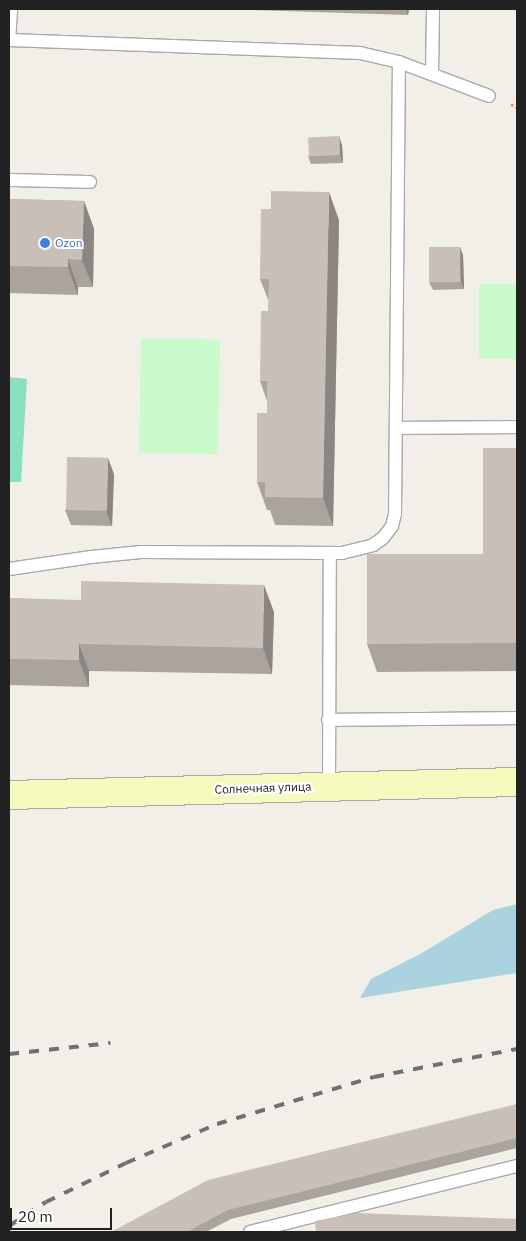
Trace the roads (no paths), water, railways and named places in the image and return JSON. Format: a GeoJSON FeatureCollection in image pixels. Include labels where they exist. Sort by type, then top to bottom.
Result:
{"type":"FeatureCollection","features":[{"type":"Feature","properties":{"kind":"street","name":"Солнечная улица"},"geometry":{"type":"LineString","coordinates":[[9,795],[517,782]]}},
{"type":"Feature","properties":{"kind":"lane"},"geometry":{"type":"LineString","coordinates":[[9,46],[11,9]]}},
{"type":"Feature","properties":{"kind":"lane"},"geometry":{"type":"LineString","coordinates":[[432,74],[433,9]]}},
{"type":"Feature","properties":{"kind":"lane"},"geometry":{"type":"LineString","coordinates":[[9,40],[361,53],[400,62],[489,96]]}},
{"type":"Feature","properties":{"kind":"lane"},"geometry":{"type":"LineString","coordinates":[[9,569],[91,557],[142,552],[330,554],[354,551],[373,545],[383,538],[392,526],[395,514],[400,62]]}},
{"type":"Feature","properties":{"kind":"lane"},"geometry":{"type":"LineString","coordinates":[[9,180],[90,182]]}},
{"type":"Feature","properties":{"kind":"lane"},"geometry":{"type":"LineString","coordinates":[[396,428],[517,427]]}},
{"type":"Feature","properties":{"kind":"lane"},"geometry":{"type":"LineString","coordinates":[[329,786],[330,554]]}},
{"type":"Feature","properties":{"kind":"lane"},"geometry":{"type":"LineString","coordinates":[[328,720],[517,718]]}},
{"type":"Feature","properties":{"kind":"lane"},"geometry":{"type":"LineString","coordinates":[[250,1232],[517,1166]]}},
{"type":"Feature","properties":{"kind":"water"},"geometry":{"type":"Polygon","coordinates":[[[517,904],[517,973],[360,998],[371,979],[422,953],[493,910],[517,904]]]}},
{"type":"Feature","properties":{"kind":"railway"},"geometry":{"type":"LineString","coordinates":[[9,1054],[110,1043]]}},
{"type":"Feature","properties":{"kind":"railway"},"geometry":{"type":"LineString","coordinates":[[9,1226],[46,1202],[126,1163],[217,1124],[374,1077],[517,1049]]}},
{"type":"Feature","properties":{"kind":"place","name":"Ozon"},"geometry":{"type":"Point","coordinates":[45,243]}}]}
